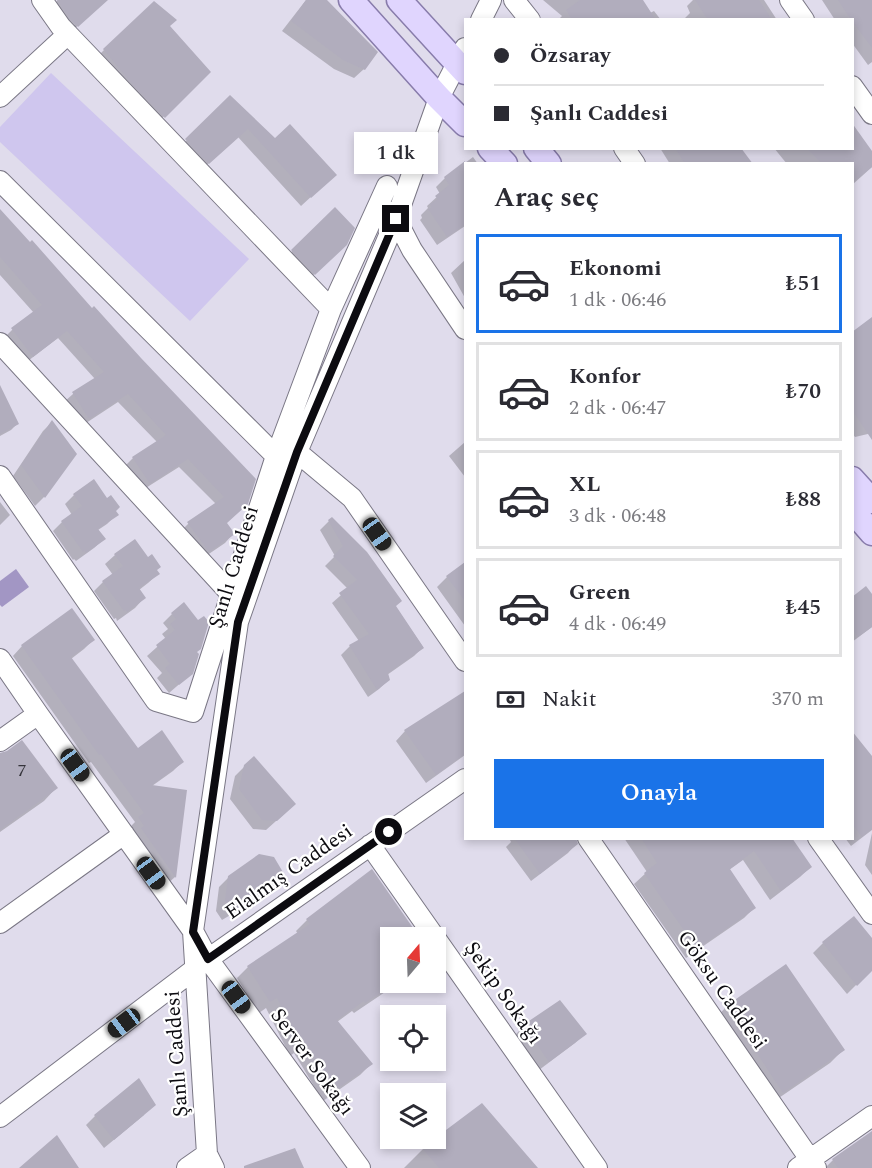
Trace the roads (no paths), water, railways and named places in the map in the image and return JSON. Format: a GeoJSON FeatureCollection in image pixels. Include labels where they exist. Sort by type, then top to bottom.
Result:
{"type":"FeatureCollection","features":[{"type":"Feature","properties":{"kind":"main road"},"geometry":{"type":"LineString","coordinates":[[351,0],[464,123]]}},
{"type":"Feature","properties":{"kind":"main road"},"geometry":{"type":"LineString","coordinates":[[399,0],[462,61]]}},
{"type":"Feature","properties":{"kind":"main road"},"geometry":{"type":"LineString","coordinates":[[492,150],[503,162]]}},
{"type":"Feature","properties":{"kind":"main road"},"geometry":{"type":"LineString","coordinates":[[538,150],[547,162]]}},
{"type":"Feature","properties":{"kind":"main road"},"geometry":{"type":"LineString","coordinates":[[859,490],[872,533]]}},
{"type":"Feature","properties":{"kind":"street"},"geometry":{"type":"LineString","coordinates":[[42,0],[61,27],[331,309]]}},
{"type":"Feature","properties":{"kind":"street"},"geometry":{"type":"LineString","coordinates":[[482,18],[491,0]]}},
{"type":"Feature","properties":{"kind":"street"},"geometry":{"type":"LineString","coordinates":[[514,0],[528,18]]}},
{"type":"Feature","properties":{"kind":"street"},"geometry":{"type":"LineString","coordinates":[[790,0],[803,18]]}},
{"type":"Feature","properties":{"kind":"street"},"geometry":{"type":"LineString","coordinates":[[4,85],[68,34]]}},
{"type":"Feature","properties":{"kind":"street","name":"Şanlı Caddesi"},"geometry":{"type":"LineString","coordinates":[[210,1161],[202,964],[193,932],[238,622],[297,452],[396,219],[440,98],[462,61]]}},
{"type":"Feature","properties":{"kind":"street"},"geometry":{"type":"LineString","coordinates":[[854,89],[872,114]]}},
{"type":"Feature","properties":{"kind":"street"},"geometry":{"type":"LineString","coordinates":[[0,181],[276,456]]}},
{"type":"Feature","properties":{"kind":"street"},"geometry":{"type":"LineString","coordinates":[[0,476],[156,701],[193,712],[276,456],[331,309],[387,186]]}},
{"type":"Feature","properties":{"kind":"street"},"geometry":{"type":"LineString","coordinates":[[396,219],[412,250],[464,328]]}},
{"type":"Feature","properties":{"kind":"street"},"geometry":{"type":"LineString","coordinates":[[0,344],[231,594]]}},
{"type":"Feature","properties":{"kind":"street"},"geometry":{"type":"LineString","coordinates":[[297,452],[352,498],[464,660]]}},
{"type":"Feature","properties":{"kind":"street"},"geometry":{"type":"LineString","coordinates":[[0,659],[193,932]]}},
{"type":"Feature","properties":{"kind":"street"},"geometry":{"type":"LineString","coordinates":[[0,741],[38,714]]}},
{"type":"Feature","properties":{"kind":"street","name":"Elalmış Caddesi"},"geometry":{"type":"LineString","coordinates":[[0,1117],[202,964],[464,780]]}},
{"type":"Feature","properties":{"kind":"street"},"geometry":{"type":"LineString","coordinates":[[0,923],[124,834]]}},
{"type":"Feature","properties":{"kind":"street","name":"Göksu Caddesi"},"geometry":{"type":"LineString","coordinates":[[589,840],[808,1165]]}},
{"type":"Feature","properties":{"kind":"street"},"geometry":{"type":"LineString","coordinates":[[819,840],[872,914]]}},
{"type":"Feature","properties":{"kind":"street","name":"Şekip Sokağı"},"geometry":{"type":"LineString","coordinates":[[370,845],[597,1168]]}},
{"type":"Feature","properties":{"kind":"street","name":"Server Sokağı"},"geometry":{"type":"LineString","coordinates":[[202,964],[360,1168]]}},
{"type":"Feature","properties":{"kind":"street"},"geometry":{"type":"LineString","coordinates":[[808,1165],[872,1116]]}},
{"type":"Feature","properties":{"kind":"street"},"geometry":{"type":"LineString","coordinates":[[187,1168],[210,1161]]}}]}
